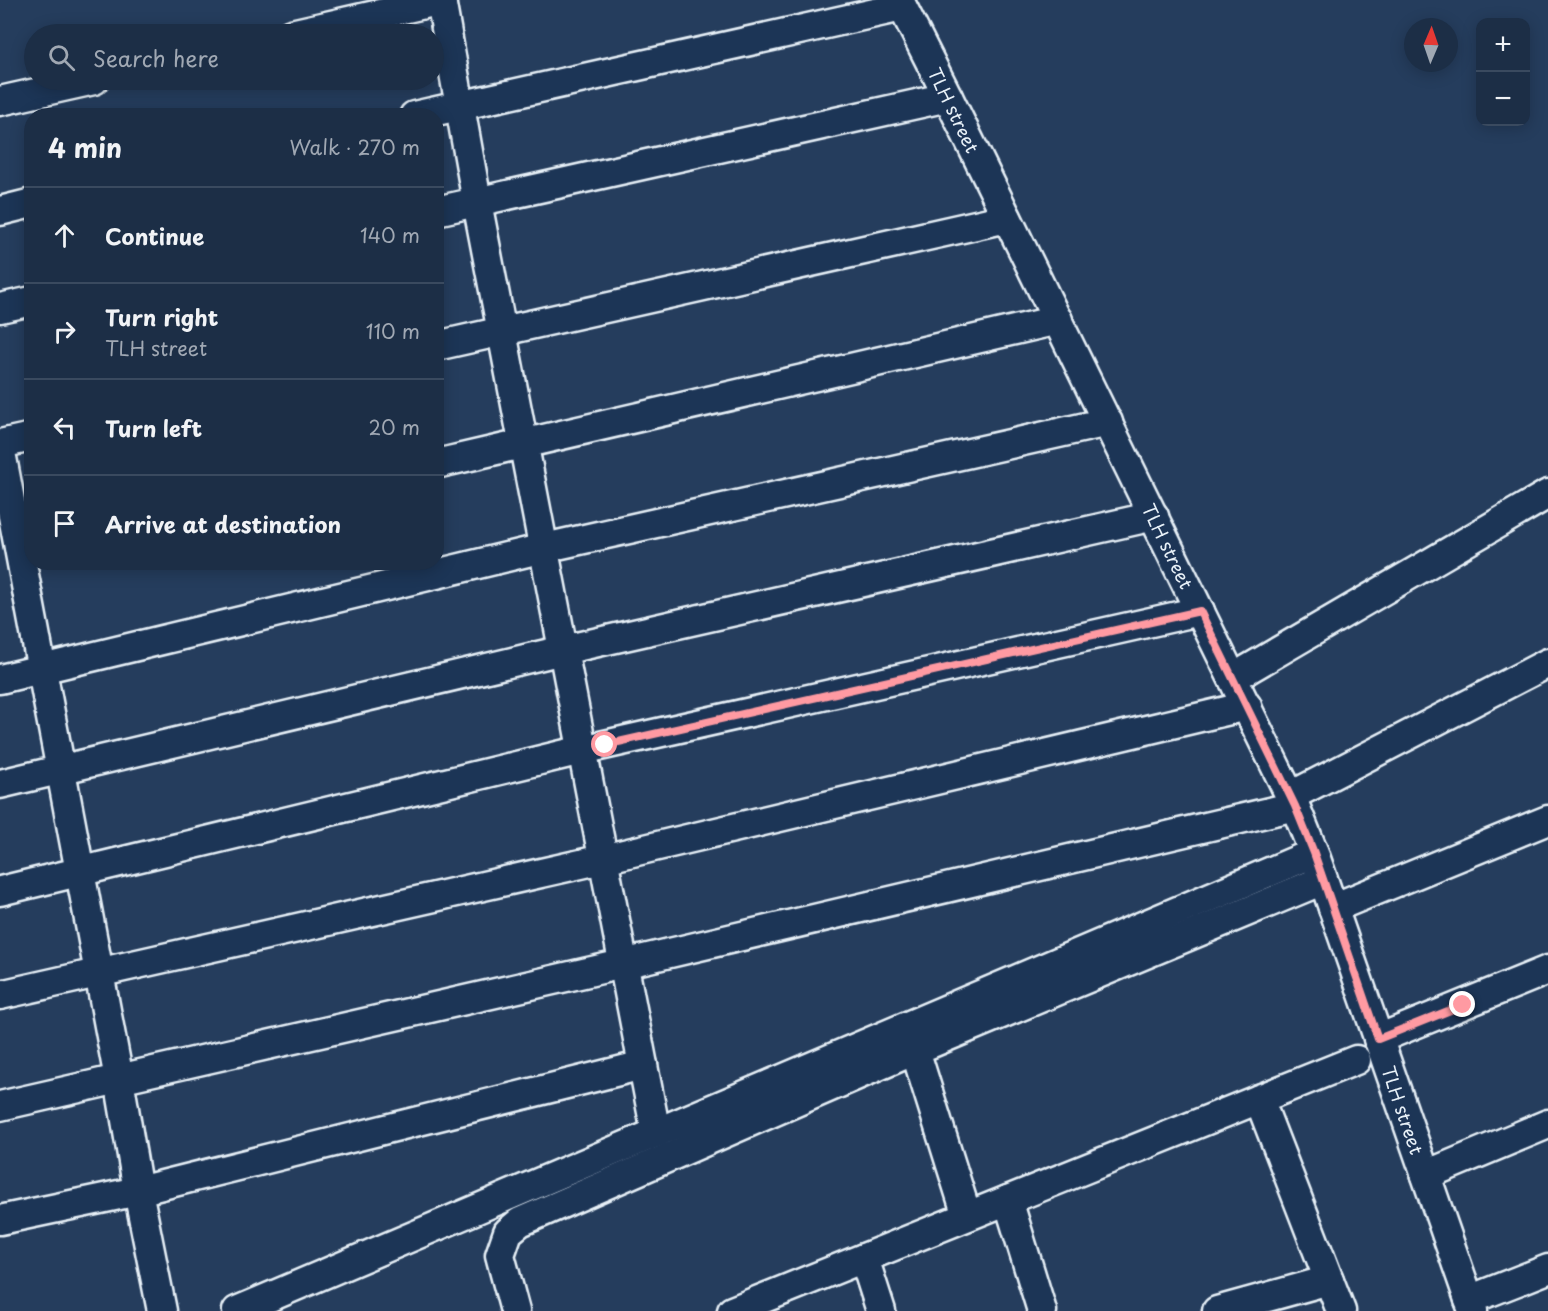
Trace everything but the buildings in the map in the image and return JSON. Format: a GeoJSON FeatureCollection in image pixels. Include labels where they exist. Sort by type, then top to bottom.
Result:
{"type":"FeatureCollection","features":[{"type":"Feature","properties":{"kind":"street"},"geometry":{"type":"LineString","coordinates":[[335,24],[442,0],[477,202],[656,1133]]}},
{"type":"Feature","properties":{"kind":"street"},"geometry":{"type":"LineString","coordinates":[[444,109],[901,4]]}},
{"type":"Feature","properties":{"kind":"street","name":"TLH street"},"geometry":{"type":"LineString","coordinates":[[901,4],[1293,801],[1314,853],[1471,1306]]}},
{"type":"Feature","properties":{"kind":"street"},"geometry":{"type":"LineString","coordinates":[[0,101],[49,90]]}},
{"type":"Feature","properties":{"kind":"street"},"geometry":{"type":"LineString","coordinates":[[444,209],[948,97]]}},
{"type":"Feature","properties":{"kind":"street"},"geometry":{"type":"LineString","coordinates":[[0,211],[24,205]]}},
{"type":"Feature","properties":{"kind":"street"},"geometry":{"type":"LineString","coordinates":[[444,344],[1007,218]]}},
{"type":"Feature","properties":{"kind":"street"},"geometry":{"type":"LineString","coordinates":[[0,308],[24,303]]}},
{"type":"Feature","properties":{"kind":"street"},"geometry":{"type":"LineString","coordinates":[[444,462],[1058,320]]}},
{"type":"Feature","properties":{"kind":"street"},"geometry":{"type":"LineString","coordinates":[[0,679],[544,549],[1108,422]]}},
{"type":"Feature","properties":{"kind":"street"},"geometry":{"type":"LineString","coordinates":[[24,439],[0,446],[18,562],[42,669],[162,1311]]}},
{"type":"Feature","properties":{"kind":"street"},"geometry":{"type":"LineString","coordinates":[[1233,678],[1548,494]]}},
{"type":"Feature","properties":{"kind":"street"},"geometry":{"type":"LineString","coordinates":[[0,784],[563,650],[1154,516]]}},
{"type":"Feature","properties":{"kind":"street"},"geometry":{"type":"LineString","coordinates":[[0,891],[582,750],[1200,611]]}},
{"type":"Feature","properties":{"kind":"street"},"geometry":{"type":"LineString","coordinates":[[0,1106],[623,964],[1293,801],[1548,663]]}},
{"type":"Feature","properties":{"kind":"street"},"geometry":{"type":"LineString","coordinates":[[0,995],[603,859],[1247,706]]}},
{"type":"Feature","properties":{"kind":"street"},"geometry":{"type":"LineString","coordinates":[[1333,908],[1548,820]]}},
{"type":"Feature","properties":{"kind":"street"},"geometry":{"type":"LineString","coordinates":[[237,1311],[1314,853]]}},
{"type":"Feature","properties":{"kind":"street"},"geometry":{"type":"LineString","coordinates":[[514,1311],[500,1255],[508,1232],[520,1222],[915,1050],[1323,880]]}},
{"type":"Feature","properties":{"kind":"street"},"geometry":{"type":"LineString","coordinates":[[1378,1039],[1548,970]]}},
{"type":"Feature","properties":{"kind":"street"},"geometry":{"type":"LineString","coordinates":[[915,1050],[966,1216]]}},
{"type":"Feature","properties":{"kind":"street"},"geometry":{"type":"LineString","coordinates":[[732,1311],[1356,1060]]}},
{"type":"Feature","properties":{"kind":"street"},"geometry":{"type":"LineString","coordinates":[[0,1220],[138,1191],[643,1065]]}},
{"type":"Feature","properties":{"kind":"street"},"geometry":{"type":"LineString","coordinates":[[1259,1099],[1341,1311]]}},
{"type":"Feature","properties":{"kind":"street"},"geometry":{"type":"LineString","coordinates":[[1426,1174],[1548,1124]]}},
{"type":"Feature","properties":{"kind":"street"},"geometry":{"type":"LineString","coordinates":[[1008,1200],[1042,1311]]}},
{"type":"Feature","properties":{"kind":"street"},"geometry":{"type":"LineString","coordinates":[[864,1258],[880,1311]]}},
{"type":"Feature","properties":{"kind":"street"},"geometry":{"type":"LineString","coordinates":[[1471,1306],[1548,1269]]}},
{"type":"Feature","properties":{"kind":"street"},"geometry":{"type":"LineString","coordinates":[[1216,1311],[1329,1280]]}},
{"type":"Feature","properties":{"kind":"route"},"geometry":{"type":"LineString","coordinates":[[605,745],[1200,611],[1295,806],[1314,853],[1378,1039],[1463,1005]]}}]}
